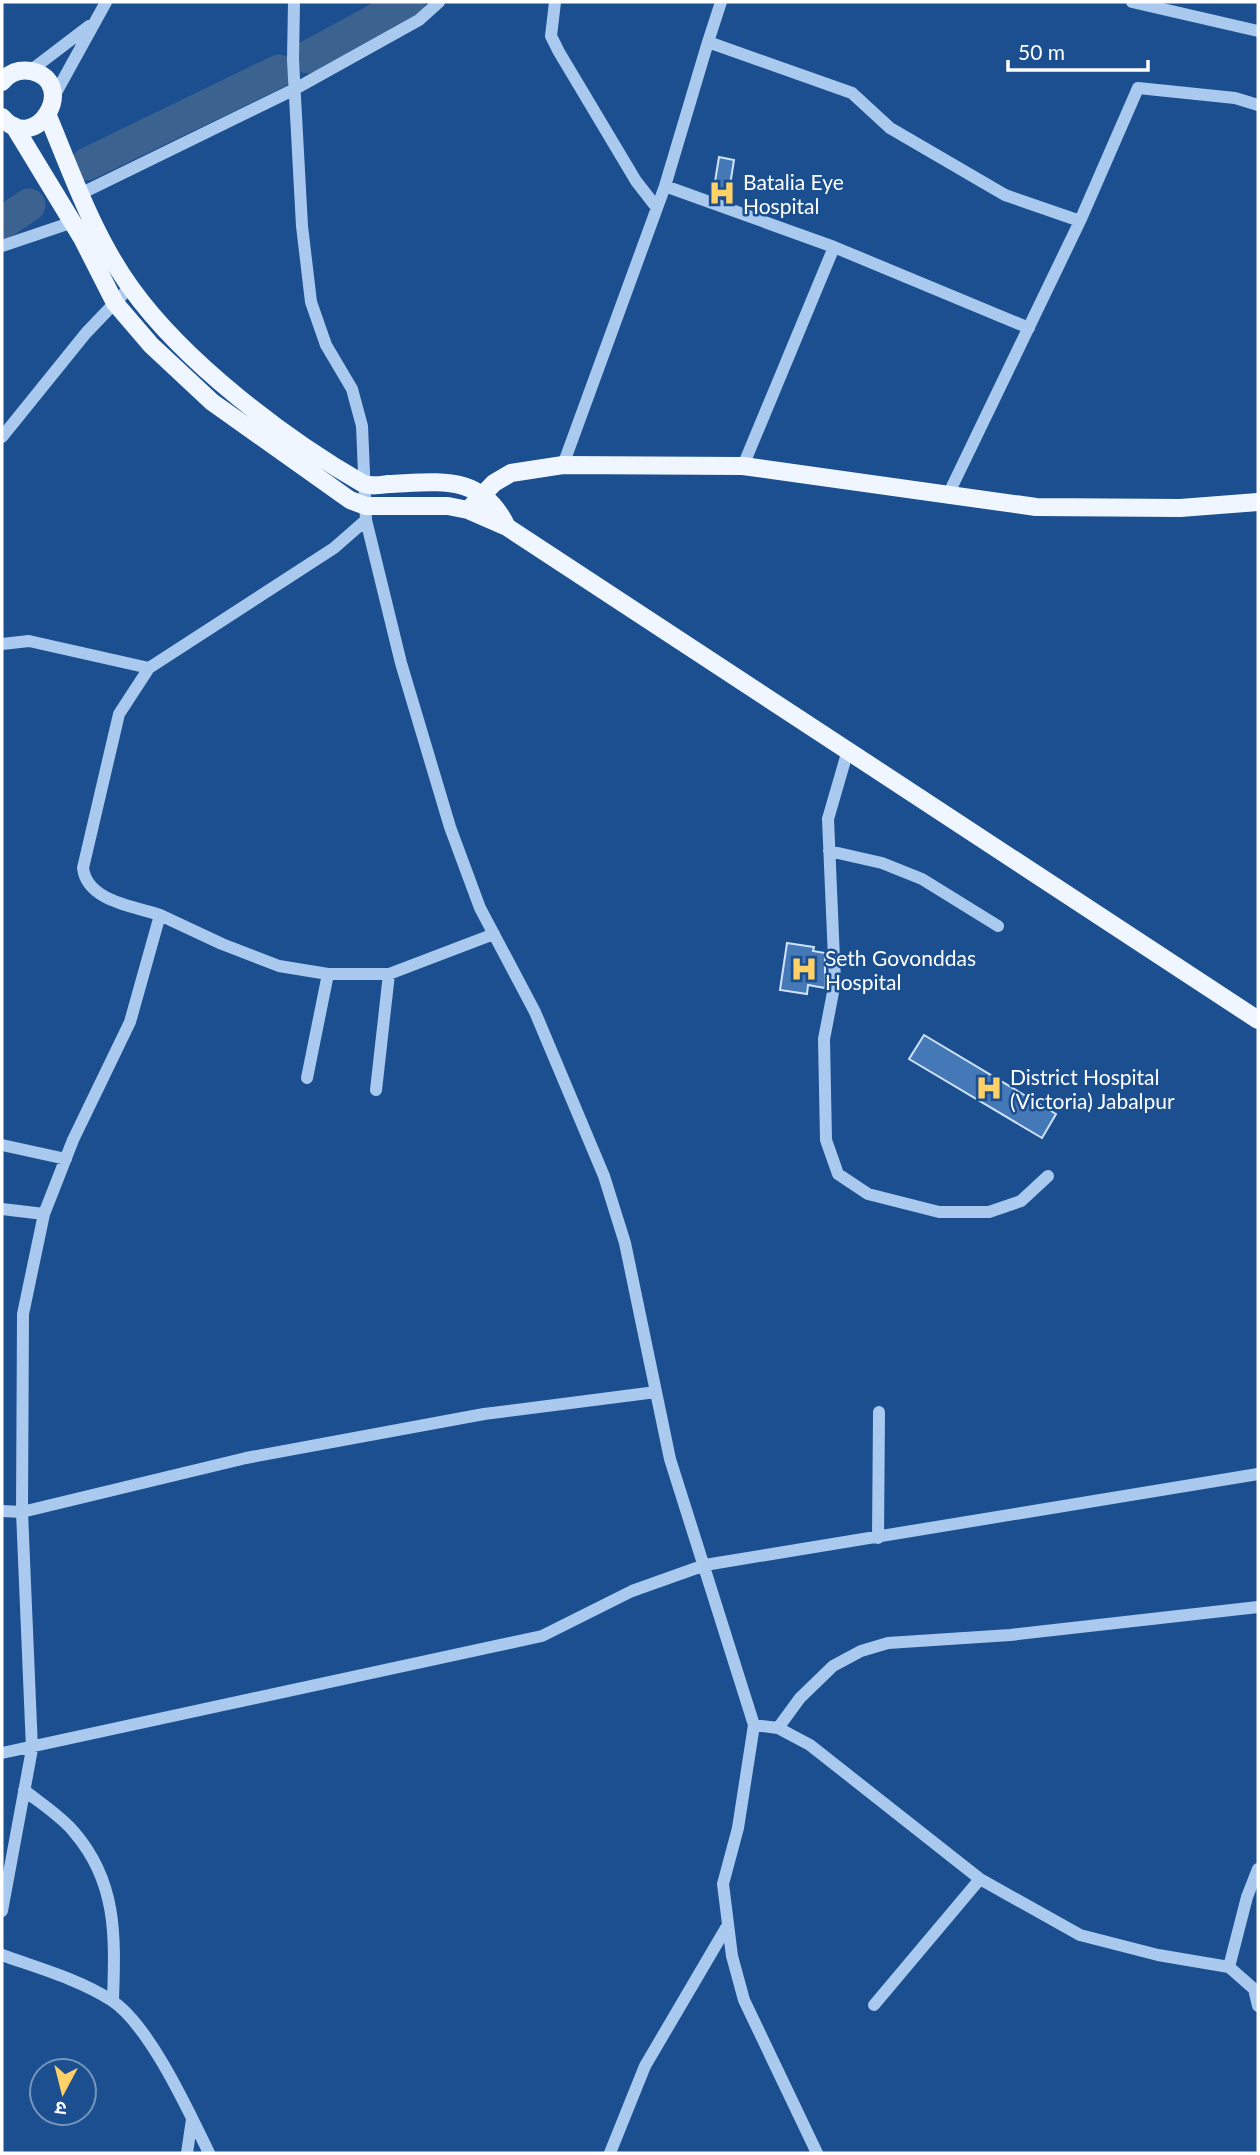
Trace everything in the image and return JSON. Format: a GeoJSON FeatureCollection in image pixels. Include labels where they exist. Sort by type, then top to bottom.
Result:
{"type":"FeatureCollection","features":[{"type":"Feature","properties":{"kind":"main road"},"geometry":{"type":"LineString","coordinates":[[5,74],[30,71],[46,80],[53,98],[48,116],[80,194],[130,287],[167,334],[212,375],[303,444],[366,485],[439,482],[461,484],[484,494],[498,510],[507,527]]}},
{"type":"Feature","properties":{"kind":"main road"},"geometry":{"type":"LineString","coordinates":[[8,121],[33,127],[48,116]]}},
{"type":"Feature","properties":{"kind":"main road"},"geometry":{"type":"LineString","coordinates":[[8,121],[73,222],[115,303],[151,345],[212,402],[302,468],[366,513],[448,506],[468,510],[507,527],[1258,1020]]}},
{"type":"Feature","properties":{"kind":"main road"},"geometry":{"type":"LineString","coordinates":[[468,510],[494,483],[511,473],[562,465],[743,467],[947,497],[1036,507],[1180,508],[1258,502]]}},
{"type":"Feature","properties":{"kind":"street"},"geometry":{"type":"LineString","coordinates":[[53,98],[106,2]]}},
{"type":"Feature","properties":{"kind":"street"},"geometry":{"type":"LineString","coordinates":[[293,2],[302,226],[311,302],[327,345],[352,389],[362,426],[366,513],[401,663],[450,827],[480,908],[535,1012],[604,1176],[625,1243],[670,1459],[754,1726],[738,1828],[723,1884],[726,1928],[744,2000],[817,2153]]}},
{"type":"Feature","properties":{"kind":"street"},"geometry":{"type":"LineString","coordinates":[[80,194],[295,89],[419,20],[439,2]]}},
{"type":"Feature","properties":{"kind":"street"},"geometry":{"type":"LineString","coordinates":[[555,2],[551,36],[636,181],[657,208]]}},
{"type":"Feature","properties":{"kind":"street"},"geometry":{"type":"LineString","coordinates":[[562,465],[665,186],[721,2]]}},
{"type":"Feature","properties":{"kind":"street"},"geometry":{"type":"LineString","coordinates":[[1132,2],[1258,31]]}},
{"type":"Feature","properties":{"kind":"street"},"geometry":{"type":"LineString","coordinates":[[30,71],[92,24]]}},
{"type":"Feature","properties":{"kind":"street"},"geometry":{"type":"LineString","coordinates":[[708,42],[852,93],[890,128],[1005,195],[1080,221]]}},
{"type":"Feature","properties":{"kind":"street"},"geometry":{"type":"LineString","coordinates":[[947,497],[1080,221],[1138,88],[1235,98],[1258,105]]}},
{"type":"Feature","properties":{"kind":"street"},"geometry":{"type":"LineString","coordinates":[[665,186],[834,247],[1028,328]]}},
{"type":"Feature","properties":{"kind":"street"},"geometry":{"type":"LineString","coordinates":[[4,244],[73,222]]}},
{"type":"Feature","properties":{"kind":"street"},"geometry":{"type":"LineString","coordinates":[[743,467],[834,247]]}},
{"type":"Feature","properties":{"kind":"street"},"geometry":{"type":"LineString","coordinates":[[2,437],[14,418],[130,287]]}},
{"type":"Feature","properties":{"kind":"street"},"geometry":{"type":"LineString","coordinates":[[366,513],[334,548],[149,668],[119,714],[83,867],[85,882],[96,893],[160,915],[222,944],[279,966],[328,974],[389,975],[494,934]]}},
{"type":"Feature","properties":{"kind":"street"},"geometry":{"type":"LineString","coordinates":[[2,644],[29,641],[149,668]]}},
{"type":"Feature","properties":{"kind":"street"},"geometry":{"type":"LineString","coordinates":[[848,750],[828,819],[835,982],[824,1039],[826,1140],[838,1174],[868,1194],[939,1212],[989,1212],[1021,1201],[1048,1176]]}},
{"type":"Feature","properties":{"kind":"street"},"geometry":{"type":"LineString","coordinates":[[829,851],[882,863],[922,880],[998,926]]}},
{"type":"Feature","properties":{"kind":"street"},"geometry":{"type":"LineString","coordinates":[[2,1910],[32,1749],[23,1512],[23,1314],[44,1214],[66,1159],[130,1022],[160,915]]}},
{"type":"Feature","properties":{"kind":"street"},"geometry":{"type":"LineString","coordinates":[[307,1078],[328,974]]}},
{"type":"Feature","properties":{"kind":"street"},"geometry":{"type":"LineString","coordinates":[[376,1090],[389,975]]}},
{"type":"Feature","properties":{"kind":"street"},"geometry":{"type":"LineString","coordinates":[[2,1144],[66,1159]]}},
{"type":"Feature","properties":{"kind":"street"},"geometry":{"type":"LineString","coordinates":[[2,1209],[44,1214]]}},
{"type":"Feature","properties":{"kind":"street"},"geometry":{"type":"LineString","coordinates":[[2,1511],[23,1512],[246,1458],[484,1414],[656,1392]]}},
{"type":"Feature","properties":{"kind":"street"},"geometry":{"type":"LineString","coordinates":[[878,1538],[879,1412]]}},
{"type":"Feature","properties":{"kind":"street"},"geometry":{"type":"LineString","coordinates":[[2,1754],[542,1636],[632,1591],[705,1565],[1258,1474]]}},
{"type":"Feature","properties":{"kind":"street"},"geometry":{"type":"LineString","coordinates":[[778,1728],[800,1698],[833,1666],[862,1651],[888,1643],[1010,1634],[1258,1607]]}},
{"type":"Feature","properties":{"kind":"street"},"geometry":{"type":"LineString","coordinates":[[754,1726],[778,1728],[810,1745],[980,1879],[1080,1935],[1158,1955],[1229,1968],[1254,1989],[1258,2006]]}},
{"type":"Feature","properties":{"kind":"street"},"geometry":{"type":"LineString","coordinates":[[24,1790],[74,1831],[104,1879],[116,1929],[113,2001]]}},
{"type":"Feature","properties":{"kind":"street"},"geometry":{"type":"LineString","coordinates":[[1229,1968],[1247,1898],[1258,1869]]}},
{"type":"Feature","properties":{"kind":"street"},"geometry":{"type":"LineString","coordinates":[[874,2006],[980,1879]]}},
{"type":"Feature","properties":{"kind":"street"},"geometry":{"type":"LineString","coordinates":[[610,2153],[645,2066],[726,1928]]}},
{"type":"Feature","properties":{"kind":"street"},"geometry":{"type":"LineString","coordinates":[[2,1955],[56,1974],[113,2001],[148,2040],[209,2153]]}},
{"type":"Feature","properties":{"kind":"street"},"geometry":{"type":"LineString","coordinates":[[187,2153],[192,2118]]}},
{"type":"Feature","properties":{"kind":"building"},"geometry":{"type":"Polygon","coordinates":[[[719,157],[734,160],[728,198],[713,194],[719,157]]]}},
{"type":"Feature","properties":{"kind":"building"},"geometry":{"type":"Polygon","coordinates":[[[787,943],[814,947],[813,951],[825,953],[825,988],[808,985],[807,994],[780,990],[787,943]]]}},
{"type":"Feature","properties":{"kind":"building"},"geometry":{"type":"Polygon","coordinates":[[[924,1035],[1056,1114],[1042,1138],[909,1059],[924,1035]]]}},
{"type":"Feature","properties":{"kind":"waterway"},"geometry":{"type":"LineString","coordinates":[[308,57],[409,2]]}},
{"type":"Feature","properties":{"kind":"waterway"},"geometry":{"type":"LineString","coordinates":[[87,164],[279,71]]}},
{"type":"Feature","properties":{"kind":"waterway"},"geometry":{"type":"LineString","coordinates":[[2,223],[29,205]]}},
{"type":"Feature","properties":{"kind":"place","name":"Batalia Eye Hospital"},"geometry":{"type":"Point","coordinates":[722,193]}},
{"type":"Feature","properties":{"kind":"place","name":"Seth Govonddas Hospital"},"geometry":{"type":"Point","coordinates":[804,969]}},
{"type":"Feature","properties":{"kind":"place","name":"District Hospital (Victoria) Jabalpur"},"geometry":{"type":"Point","coordinates":[989,1088]}}]}
